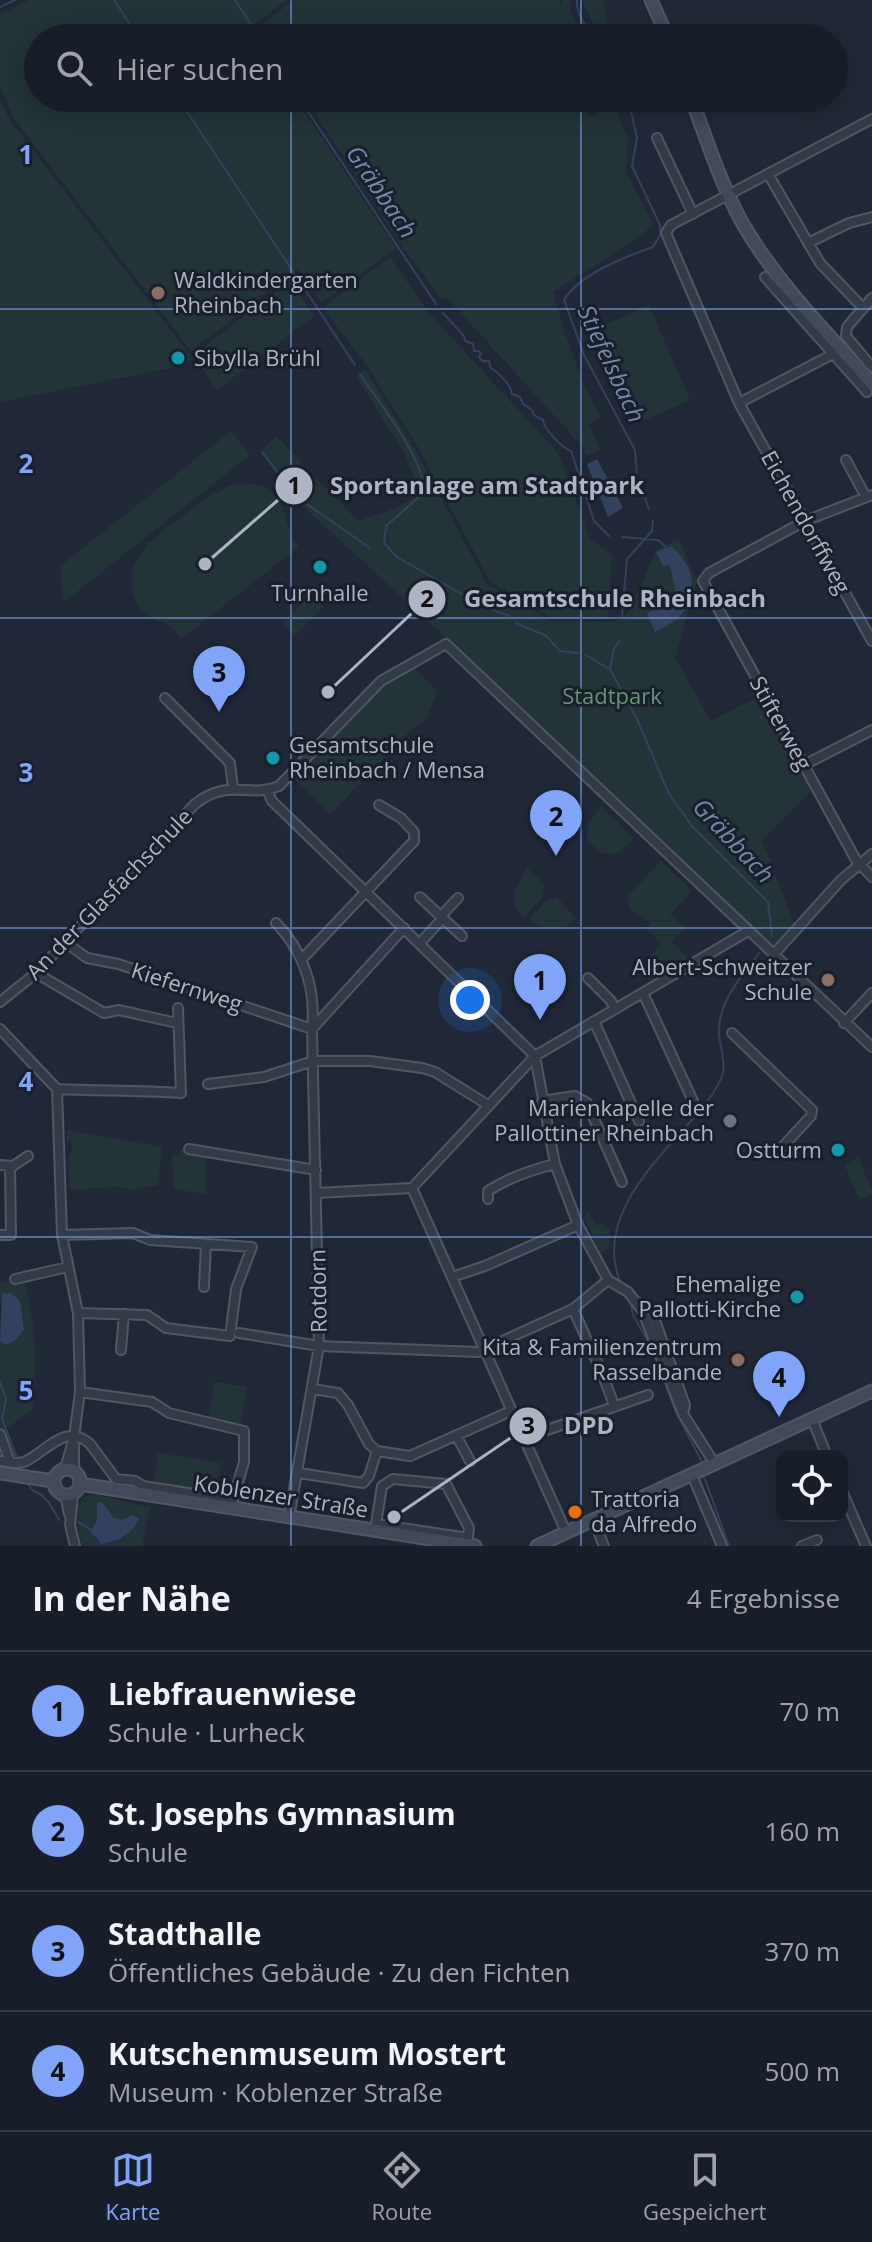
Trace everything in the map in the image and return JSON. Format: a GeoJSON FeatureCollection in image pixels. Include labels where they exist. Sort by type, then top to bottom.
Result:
{"type":"FeatureCollection","features":[{"type":"Feature","properties":{"kind":"main road"},"geometry":{"type":"LineString","coordinates":[[651,0],[662,24]]}},
{"type":"Feature","properties":{"kind":"main road"},"geometry":{"type":"LineString","coordinates":[[696,112],[729,196],[743,223],[773,269],[870,388]]}},
{"type":"Feature","properties":{"kind":"main road"},"geometry":{"type":"LineString","coordinates":[[537,1546],[872,1391]]}},
{"type":"Feature","properties":{"kind":"main road"},"geometry":{"type":"LineString","coordinates":[[69,1470],[79,1476],[72,1491],[57,1492],[53,1481],[57,1473],[69,1470]]}},
{"type":"Feature","properties":{"kind":"main road"},"geometry":{"type":"LineString","coordinates":[[0,1473],[53,1481]]}},
{"type":"Feature","properties":{"kind":"main road","name":"Koblenzer Straße"},"geometry":{"type":"LineString","coordinates":[[72,1491],[376,1527],[470,1543]]}},
{"type":"Feature","properties":{"kind":"street"},"geometry":{"type":"LineString","coordinates":[[657,138],[693,214],[872,119]]}},
{"type":"Feature","properties":{"kind":"street"},"geometry":{"type":"LineString","coordinates":[[768,174],[820,263],[862,307]]}},
{"type":"Feature","properties":{"kind":"street","name":"Eichendorffweg"},"geometry":{"type":"LineString","coordinates":[[693,214],[667,229],[666,233],[739,403],[872,641]]}},
{"type":"Feature","properties":{"kind":"street"},"geometry":{"type":"LineString","coordinates":[[808,243],[849,223],[872,217]]}},
{"type":"Feature","properties":{"kind":"street"},"geometry":{"type":"LineString","coordinates":[[765,277],[833,354],[870,388]]}},
{"type":"Feature","properties":{"kind":"street"},"geometry":{"type":"LineString","coordinates":[[872,298],[847,327],[846,336],[872,367]]}},
{"type":"Feature","properties":{"kind":"street"},"geometry":{"type":"LineString","coordinates":[[739,403],[833,354]]}},
{"type":"Feature","properties":{"kind":"street"},"geometry":{"type":"LineString","coordinates":[[805,521],[869,496],[846,460]]}},
{"type":"Feature","properties":{"kind":"street","name":"Stifterweg"},"geometry":{"type":"LineString","coordinates":[[805,521],[709,573],[703,581],[859,863],[872,877]]}},
{"type":"Feature","properties":{"kind":"street"},"geometry":{"type":"LineString","coordinates":[[715,1464],[683,1414],[652,1332],[636,1301],[608,1280],[578,1225],[555,1164],[535,1056],[272,801],[267,790],[291,777],[381,681],[446,644],[872,1047]]}},
{"type":"Feature","properties":{"kind":"street"},"geometry":{"type":"LineString","coordinates":[[165,698],[230,763],[233,788]]}},
{"type":"Feature","properties":{"kind":"street"},"geometry":{"type":"LineString","coordinates":[[804,765],[872,730]]}},
{"type":"Feature","properties":{"kind":"street","name":"An der Glasfachschule"},"geometry":{"type":"LineString","coordinates":[[0,1002],[36,973],[195,804],[216,791],[233,788],[267,790]]}},
{"type":"Feature","properties":{"kind":"street"},"geometry":{"type":"LineString","coordinates":[[302,959],[414,841],[415,836],[401,818],[379,805]]}},
{"type":"Feature","properties":{"kind":"street"},"geometry":{"type":"LineString","coordinates":[[774,954],[859,863],[872,854]]}},
{"type":"Feature","properties":{"kind":"street"},"geometry":{"type":"LineString","coordinates":[[420,897],[462,936]]}},
{"type":"Feature","properties":{"kind":"street"},"geometry":{"type":"LineString","coordinates":[[420,943],[458,898]]}},
{"type":"Feature","properties":{"kind":"street","name":"Rotdorn"},"geometry":{"type":"LineString","coordinates":[[276,923],[289,936],[302,959],[314,1009],[310,1045],[313,1061],[319,1346],[289,1518]]}},
{"type":"Feature","properties":{"kind":"street"},"geometry":{"type":"LineString","coordinates":[[312,1029],[404,928]]}},
{"type":"Feature","properties":{"kind":"street"},"geometry":{"type":"LineString","coordinates":[[316,1193],[412,1188],[535,1056],[748,931]]}},
{"type":"Feature","properties":{"kind":"street","name":"Kiefernweg"},"geometry":{"type":"LineString","coordinates":[[65,942],[87,958],[133,969],[312,1029]]}},
{"type":"Feature","properties":{"kind":"street"},"geometry":{"type":"LineString","coordinates":[[36,973],[104,1013],[119,1010],[177,1023]]}},
{"type":"Feature","properties":{"kind":"street"},"geometry":{"type":"LineString","coordinates":[[588,978],[615,1009]]}},
{"type":"Feature","properties":{"kind":"street"},"geometry":{"type":"LineString","coordinates":[[643,993],[693,1101]]}},
{"type":"Feature","properties":{"kind":"street"},"geometry":{"type":"LineString","coordinates":[[844,1023],[872,993]]}},
{"type":"Feature","properties":{"kind":"street"},"geometry":{"type":"LineString","coordinates":[[57,1089],[181,1093],[178,1008]]}},
{"type":"Feature","properties":{"kind":"street"},"geometry":{"type":"LineString","coordinates":[[594,1021],[639,1121]]}},
{"type":"Feature","properties":{"kind":"street"},"geometry":{"type":"LineString","coordinates":[[0,1029],[57,1089],[62,1235],[78,1313],[80,1392],[69,1470]]}},
{"type":"Feature","properties":{"kind":"street"},"geometry":{"type":"LineString","coordinates":[[732,1033],[812,1110],[811,1116],[776,1154]]}},
{"type":"Feature","properties":{"kind":"street"},"geometry":{"type":"LineString","coordinates":[[208,1084],[264,1077],[313,1061],[370,1061],[422,1068],[446,1077],[488,1105]]}},
{"type":"Feature","properties":{"kind":"street"},"geometry":{"type":"LineString","coordinates":[[542,1101],[575,1096],[587,1103],[622,1182]]}},
{"type":"Feature","properties":{"kind":"street"},"geometry":{"type":"LineString","coordinates":[[189,1149],[316,1170]]}},
{"type":"Feature","properties":{"kind":"street"},"geometry":{"type":"LineString","coordinates":[[0,1235],[11,1235],[5,1165],[28,1156]]}},
{"type":"Feature","properties":{"kind":"street"},"geometry":{"type":"LineString","coordinates":[[488,1199],[488,1191],[506,1180],[555,1164]]}},
{"type":"Feature","properties":{"kind":"street"},"geometry":{"type":"LineString","coordinates":[[412,1188],[566,1532]]}},
{"type":"Feature","properties":{"kind":"street"},"geometry":{"type":"LineString","coordinates":[[452,1277],[485,1266],[578,1225]]}},
{"type":"Feature","properties":{"kind":"street"},"geometry":{"type":"LineString","coordinates":[[62,1235],[133,1233],[150,1240],[252,1247],[236,1289],[230,1336],[166,1328],[147,1315],[78,1313]]}},
{"type":"Feature","properties":{"kind":"street"},"geometry":{"type":"LineString","coordinates":[[204,1287],[206,1244]]}},
{"type":"Feature","properties":{"kind":"street"},"geometry":{"type":"LineString","coordinates":[[15,1279],[68,1267]]}},
{"type":"Feature","properties":{"kind":"street"},"geometry":{"type":"LineString","coordinates":[[239,1333],[319,1346],[478,1352],[573,1309],[608,1280]]}},
{"type":"Feature","properties":{"kind":"street"},"geometry":{"type":"LineString","coordinates":[[573,1309],[614,1405]]}},
{"type":"Feature","properties":{"kind":"street"},"geometry":{"type":"LineString","coordinates":[[121,1350],[124,1314]]}},
{"type":"Feature","properties":{"kind":"street"},"geometry":{"type":"LineString","coordinates":[[312,1389],[338,1393],[369,1444],[377,1451],[410,1456],[511,1411]]}},
{"type":"Feature","properties":{"kind":"street"},"geometry":{"type":"LineString","coordinates":[[0,1434],[12,1462],[58,1439],[74,1437],[90,1444],[116,1479],[233,1500],[242,1474],[244,1431],[169,1413],[152,1402],[80,1392]]}},
{"type":"Feature","properties":{"kind":"street"},"geometry":{"type":"LineString","coordinates":[[524,1438],[648,1395]]}},
{"type":"Feature","properties":{"kind":"street"},"geometry":{"type":"LineString","coordinates":[[812,1419],[825,1450]]}},
{"type":"Feature","properties":{"kind":"street"},"geometry":{"type":"LineString","coordinates":[[456,1435],[470,1461]]}},
{"type":"Feature","properties":{"kind":"street"},"geometry":{"type":"LineString","coordinates":[[299,1473],[363,1483],[369,1476],[377,1451]]}},
{"type":"Feature","properties":{"kind":"street"},"geometry":{"type":"LineString","coordinates":[[692,1475],[722,1546]]}},
{"type":"Feature","properties":{"kind":"street"},"geometry":{"type":"LineString","coordinates":[[376,1527],[382,1486],[387,1481],[446,1484],[469,1528],[470,1543]]}},
{"type":"Feature","properties":{"kind":"street"},"geometry":{"type":"LineString","coordinates":[[72,1491],[70,1517],[75,1546]]}},
{"type":"Feature","properties":{"kind":"street"},"geometry":{"type":"LineString","coordinates":[[848,1505],[866,1546]]}},
{"type":"Feature","properties":{"kind":"street"},"geometry":{"type":"LineString","coordinates":[[593,1519],[604,1546]]}},
{"type":"Feature","properties":{"kind":"street"},"geometry":{"type":"LineString","coordinates":[[802,1546],[817,1540]]}},
{"type":"Feature","properties":{"kind":"green space"},"geometry":{"type":"Polygon","coordinates":[[[29,0],[287,0],[254,24],[24,24],[24,112],[304,112],[396,248],[322,303],[297,269],[191,351],[13,117],[0,85],[0,15],[29,0]]]}},
{"type":"Feature","properties":{"kind":"green space"},"geometry":{"type":"Polygon","coordinates":[[[294,0],[560,0],[562,7],[562,0],[570,0],[570,10],[578,24],[262,24],[294,0]]]}},
{"type":"Feature","properties":{"kind":"green space"},"geometry":{"type":"Polygon","coordinates":[[[582,0],[603,0],[607,24],[593,24],[582,0]]]}},
{"type":"Feature","properties":{"kind":"green space"},"geometry":{"type":"Polygon","coordinates":[[[0,99],[9,119],[193,359],[182,366],[0,402],[0,99]]]}},
{"type":"Feature","properties":{"kind":"green space"},"geometry":{"type":"Polygon","coordinates":[[[314,112],[586,112],[590,118],[599,112],[619,112],[628,140],[626,172],[653,224],[641,236],[553,292],[573,357],[601,418],[589,424],[600,450],[586,456],[580,444],[448,299],[441,298],[404,249],[314,112]]]}},
{"type":"Feature","properties":{"kind":"green space"},"geometry":{"type":"Polygon","coordinates":[[[390,257],[428,312],[559,454],[590,539],[612,555],[608,619],[554,619],[490,581],[417,446],[368,367],[323,308],[390,257]]]}},
{"type":"Feature","properties":{"kind":"green space"},"geometry":{"type":"Polygon","coordinates":[[[291,280],[314,316],[217,390],[194,355],[291,280]]]}},
{"type":"Feature","properties":{"kind":"green space"},"geometry":{"type":"Polygon","coordinates":[[[649,305],[690,400],[641,422],[603,326],[649,305]]]}},
{"type":"Feature","properties":{"kind":"green space","name":"Stadtpark"},"geometry":{"type":"Polygon","coordinates":[[[365,369],[414,448],[487,584],[552,621],[605,622],[623,619],[656,550],[679,539],[697,581],[675,658],[711,721],[761,695],[811,790],[762,840],[794,923],[775,945],[770,945],[296,500],[260,452],[276,436],[358,521],[397,508],[419,494],[405,454],[356,376],[365,369]]]}},
{"type":"Feature","properties":{"kind":"green space"},"geometry":{"type":"Polygon","coordinates":[[[231,431],[250,455],[63,603],[60,566],[231,431]]]}},
{"type":"Feature","properties":{"kind":"green space"},"geometry":{"type":"Polygon","coordinates":[[[240,483],[257,485],[277,497],[299,547],[181,639],[171,626],[151,618],[139,607],[131,580],[136,562],[148,546],[146,544],[215,491],[217,493],[240,483]]]}},
{"type":"Feature","properties":{"kind":"green space"},"geometry":{"type":"Polygon","coordinates":[[[311,594],[324,606],[295,636],[283,624],[311,594]]]}},
{"type":"Feature","properties":{"kind":"green space"},"geometry":{"type":"Polygon","coordinates":[[[413,668],[438,692],[426,719],[411,730],[330,814],[295,779],[386,682],[413,668]]]}},
{"type":"Feature","properties":{"kind":"green space"},"geometry":{"type":"Polygon","coordinates":[[[601,807],[634,838],[618,853],[602,853],[587,840],[588,823],[601,807]]]}},
{"type":"Feature","properties":{"kind":"green space"},"geometry":{"type":"Polygon","coordinates":[[[661,861],[692,891],[670,914],[685,928],[672,942],[690,959],[655,980],[649,980],[645,962],[662,943],[647,929],[650,924],[631,910],[627,903],[630,894],[661,861]]]}},
{"type":"Feature","properties":{"kind":"green space"},"geometry":{"type":"Polygon","coordinates":[[[527,868],[545,885],[544,896],[523,917],[515,907],[515,887],[527,868]]]}},
{"type":"Feature","properties":{"kind":"green space"},"geometry":{"type":"Polygon","coordinates":[[[557,897],[577,920],[553,928],[529,920],[547,900],[557,897]]]}},
{"type":"Feature","properties":{"kind":"green space"},"geometry":{"type":"Polygon","coordinates":[[[67,1130],[162,1147],[158,1185],[135,1190],[115,1187],[69,1190],[68,1153],[72,1153],[72,1141],[67,1142],[67,1130]]]}},
{"type":"Feature","properties":{"kind":"green space"},"geometry":{"type":"Polygon","coordinates":[[[180,1149],[205,1153],[206,1194],[173,1189],[172,1155],[180,1155],[180,1149]]]}},
{"type":"Feature","properties":{"kind":"green space"},"geometry":{"type":"Polygon","coordinates":[[[858,1157],[872,1190],[872,1194],[859,1199],[845,1166],[858,1157]]]}},
{"type":"Feature","properties":{"kind":"green space"},"geometry":{"type":"Polygon","coordinates":[[[589,1212],[596,1226],[602,1223],[611,1233],[608,1249],[600,1254],[584,1215],[589,1212]]]}},
{"type":"Feature","properties":{"kind":"green space"},"geometry":{"type":"Polygon","coordinates":[[[24,1280],[34,1342],[35,1408],[7,1428],[19,1457],[13,1456],[0,1426],[0,1341],[6,1345],[15,1341],[24,1328],[19,1301],[0,1301],[0,1282],[24,1280]]]}},
{"type":"Feature","properties":{"kind":"green space"},"geometry":{"type":"Polygon","coordinates":[[[214,1382],[247,1387],[241,1424],[208,1419],[214,1382]]]}},
{"type":"Feature","properties":{"kind":"green space"},"geometry":{"type":"Polygon","coordinates":[[[158,1453],[221,1463],[216,1493],[153,1483],[158,1453]]]}},
{"type":"Feature","properties":{"kind":"green space"},"geometry":{"type":"Polygon","coordinates":[[[92,1494],[150,1507],[142,1546],[81,1546],[76,1508],[83,1498],[92,1494]],[[136,1515],[122,1520],[97,1520],[92,1530],[101,1544],[136,1515]]]}},
{"type":"Feature","properties":{"kind":"water"},"geometry":{"type":"Polygon","coordinates":[[[597,459],[623,508],[608,517],[587,464],[597,459]]]}},
{"type":"Feature","properties":{"kind":"water"},"geometry":{"type":"Polygon","coordinates":[[[671,546],[688,568],[691,596],[679,617],[655,632],[647,613],[671,597],[675,590],[670,565],[663,566],[656,552],[671,546]]]}},
{"type":"Feature","properties":{"kind":"water"},"geometry":{"type":"Polygon","coordinates":[[[11,1293],[20,1301],[24,1329],[15,1341],[6,1345],[0,1341],[2,1294],[11,1293]]]}},
{"type":"Feature","properties":{"kind":"water"},"geometry":{"type":"Polygon","coordinates":[[[102,1502],[114,1518],[122,1520],[132,1515],[139,1518],[124,1536],[101,1544],[91,1530],[97,1520],[97,1503],[102,1502]]]}},
{"type":"Feature","properties":{"kind":"waterway"},"geometry":{"type":"LineString","coordinates":[[0,7],[15,0]]}},
{"type":"Feature","properties":{"kind":"waterway"},"geometry":{"type":"LineString","coordinates":[[114,0],[130,24]]}},
{"type":"Feature","properties":{"kind":"waterway","name":"Gräbbach"},"geometry":{"type":"LineString","coordinates":[[235,0],[251,24]]}},
{"type":"Feature","properties":{"kind":"waterway","name":"Stiefelsbach"},"geometry":{"type":"LineString","coordinates":[[577,0],[585,24]]}},
{"type":"Feature","properties":{"kind":"waterway"},"geometry":{"type":"LineString","coordinates":[[187,112],[355,365]]}},
{"type":"Feature","properties":{"kind":"waterway","name":"Gräbbach"},"geometry":{"type":"LineString","coordinates":[[308,112],[436,304]]}},
{"type":"Feature","properties":{"kind":"waterway","name":"Stiefelsbach"},"geometry":{"type":"LineString","coordinates":[[631,112],[637,138],[632,166],[660,225],[660,235],[653,247],[592,274],[564,300],[584,355],[635,450],[637,477],[649,509]]}},
{"type":"Feature","properties":{"kind":"waterway","name":"Gräbbach"},"geometry":{"type":"LineString","coordinates":[[443,313],[465,341],[473,344],[474,351],[479,351],[482,361],[489,361],[490,367],[507,383],[512,394],[520,397],[523,404],[543,420],[554,438],[571,451],[594,521],[609,536]]}},
{"type":"Feature","properties":{"kind":"waterway"},"geometry":{"type":"LineString","coordinates":[[360,374],[407,445],[422,475],[426,491],[386,526],[384,543],[397,557],[470,599]]}},
{"type":"Feature","properties":{"kind":"waterway"},"geometry":{"type":"LineString","coordinates":[[263,453],[294,494]]}},
{"type":"Feature","properties":{"kind":"waterway"},"geometry":{"type":"LineString","coordinates":[[301,500],[370,548]]}},
{"type":"Feature","properties":{"kind":"waterway","name":"Gräbbach"},"geometry":{"type":"LineString","coordinates":[[622,616],[627,559],[652,531],[653,521]]}},
{"type":"Feature","properties":{"kind":"waterway","name":"Gräbbach"},"geometry":{"type":"LineString","coordinates":[[622,537],[658,540],[667,548]]}},
{"type":"Feature","properties":{"kind":"waterway"},"geometry":{"type":"LineString","coordinates":[[490,609],[510,616]]}},
{"type":"Feature","properties":{"kind":"waterway"},"geometry":{"type":"LineString","coordinates":[[516,623],[546,636],[560,651],[578,653]]}},
{"type":"Feature","properties":{"kind":"waterway","name":"Gräbbach"},"geometry":{"type":"LineString","coordinates":[[620,641],[614,648],[610,669],[637,719],[669,794],[692,826],[768,902],[772,936]]}},
{"type":"Feature","properties":{"kind":"waterway"},"geometry":{"type":"LineString","coordinates":[[586,655],[609,669]]}},
{"type":"Feature","properties":{"kind":"waterway","name":"Gräbbach"},"geometry":{"type":"LineString","coordinates":[[620,1281],[614,1258],[615,1236],[621,1215],[645,1175],[704,1106],[719,1083],[723,1071],[719,1028],[724,1007],[733,988],[759,953]]}},
{"type":"Feature","properties":{"kind":"waterway","name":"Gräbbach"},"geometry":{"type":"LineString","coordinates":[[631,1305],[633,1315],[653,1350]]}},
{"type":"Feature","properties":{"kind":"waterway","name":"Gräbbach"},"geometry":{"type":"LineString","coordinates":[[656,1356],[675,1410],[701,1460]]}},
{"type":"Feature","properties":{"kind":"waterway"},"geometry":{"type":"LineString","coordinates":[[0,1382],[6,1399],[2,1419],[18,1461]]}},
{"type":"Feature","properties":{"kind":"waterway","name":"Gräbbach"},"geometry":{"type":"LineString","coordinates":[[705,1479],[729,1546]]}},
{"type":"Feature","properties":{"kind":"waterway"},"geometry":{"type":"LineString","coordinates":[[28,1484],[52,1507],[59,1520]]}},
{"type":"Feature","properties":{"kind":"waterway"},"geometry":{"type":"LineString","coordinates":[[78,1522],[95,1536]]}},
{"type":"Feature","properties":{"kind":"place","name":"Waldkindergarten Rheinbach"},"geometry":{"type":"Point","coordinates":[158,293]}},
{"type":"Feature","properties":{"kind":"place","name":"Sibylla Brühl"},"geometry":{"type":"Point","coordinates":[178,358]}},
{"type":"Feature","properties":{"kind":"place","name":"Sportanlage am Stadtpark"},"geometry":{"type":"Point","coordinates":[205,564]}},
{"type":"Feature","properties":{"kind":"place","name":"Turnhalle"},"geometry":{"type":"Point","coordinates":[320,567]}},
{"type":"Feature","properties":{"kind":"place","name":"Gesamtschule Rheinbach"},"geometry":{"type":"Point","coordinates":[328,692]}},
{"type":"Feature","properties":{"kind":"place","name":"Stadthalle"},"geometry":{"type":"Point","coordinates":[219,712]}},
{"type":"Feature","properties":{"kind":"place","name":"Gesamtschule Rheinbach / Mensa"},"geometry":{"type":"Point","coordinates":[273,758]}},
{"type":"Feature","properties":{"kind":"place","name":"St. Josephs Gymnasium"},"geometry":{"type":"Point","coordinates":[556,856]}},
{"type":"Feature","properties":{"kind":"place","name":"Albert-Schweitzer Schule"},"geometry":{"type":"Point","coordinates":[828,980]}},
{"type":"Feature","properties":{"kind":"place","name":"Liebfrauenwiese"},"geometry":{"type":"Point","coordinates":[540,1020]}},
{"type":"Feature","properties":{"kind":"place","name":"Marienkapelle der Pallottiner Rheinbach"},"geometry":{"type":"Point","coordinates":[730,1121]}},
{"type":"Feature","properties":{"kind":"place","name":"Ostturm"},"geometry":{"type":"Point","coordinates":[838,1150]}},
{"type":"Feature","properties":{"kind":"place","name":"Ehemalige Pallotti-Kirche"},"geometry":{"type":"Point","coordinates":[797,1297]}},
{"type":"Feature","properties":{"kind":"place","name":"Kita & Familienzentrum Rasselbande"},"geometry":{"type":"Point","coordinates":[738,1360]}},
{"type":"Feature","properties":{"kind":"place","name":"Kutschenmuseum Mostert"},"geometry":{"type":"Point","coordinates":[779,1417]}},
{"type":"Feature","properties":{"kind":"place","name":"Trattoria da Alfredo"},"geometry":{"type":"Point","coordinates":[575,1512]}},
{"type":"Feature","properties":{"kind":"place","name":"DPD"},"geometry":{"type":"Point","coordinates":[394,1517]}}]}
